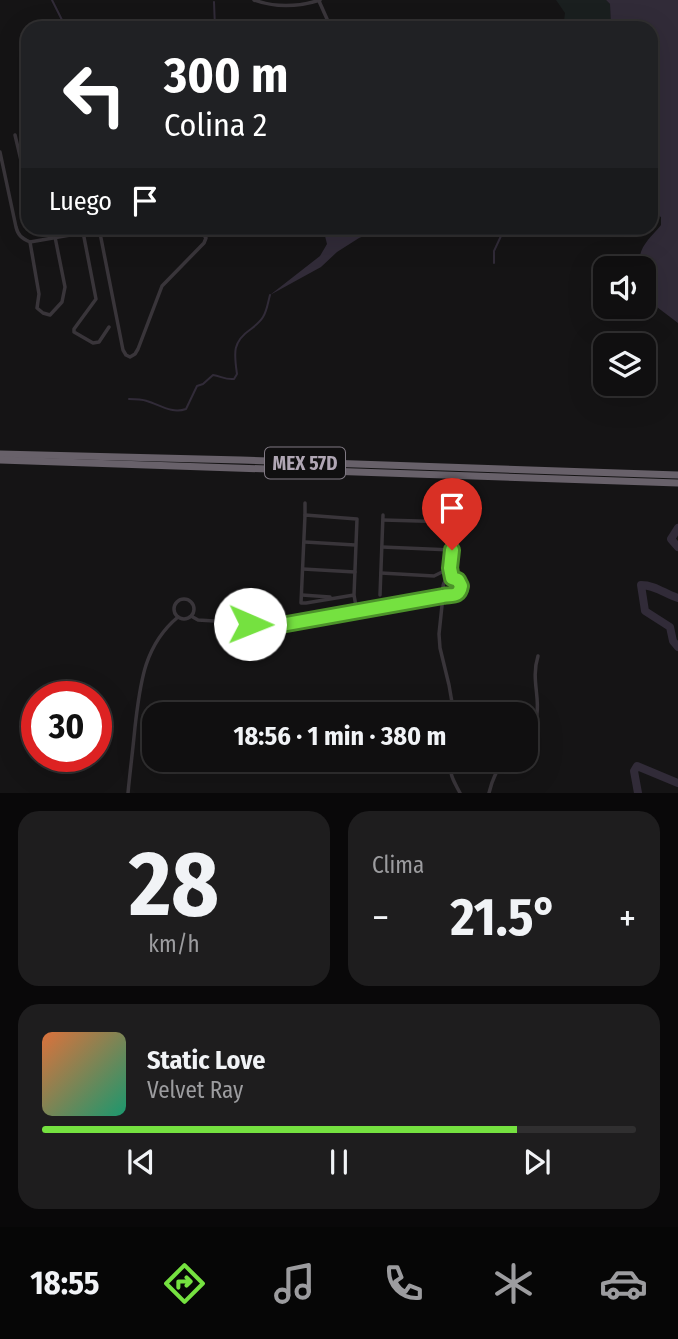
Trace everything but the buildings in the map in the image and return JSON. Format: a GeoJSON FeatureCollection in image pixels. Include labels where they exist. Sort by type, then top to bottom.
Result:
{"type":"FeatureCollection","features":[{"type":"Feature","properties":{"kind":"highway","name":"MEX 57D"},"geometry":{"type":"LineString","coordinates":[[0,454],[241,460],[611,477],[678,483]]}},
{"type":"Feature","properties":{"kind":"highway","name":"MEX 57D"},"geometry":{"type":"LineString","coordinates":[[0,460],[611,477],[678,475]]}},
{"type":"Feature","properties":{"kind":"street"},"geometry":{"type":"LineString","coordinates":[[254,0],[276,6],[296,6],[316,1],[327,21]]}},
{"type":"Feature","properties":{"kind":"street"},"geometry":{"type":"LineString","coordinates":[[15,135],[21,160]]}},
{"type":"Feature","properties":{"kind":"street"},"geometry":{"type":"LineString","coordinates":[[0,152],[18,234],[30,242],[66,235]]}},
{"type":"Feature","properties":{"kind":"street"},"geometry":{"type":"LineString","coordinates":[[39,235],[40,240]]}},
{"type":"Feature","properties":{"kind":"street"},"geometry":{"type":"LineString","coordinates":[[84,235],[96,299],[74,332],[93,343],[99,342],[109,327]]}},
{"type":"Feature","properties":{"kind":"street"},"geometry":{"type":"LineString","coordinates":[[100,235],[123,350],[130,357],[138,349],[162,286],[204,243],[206,238],[204,235]]}},
{"type":"Feature","properties":{"kind":"street"},"geometry":{"type":"LineString","coordinates":[[30,242],[39,294],[37,308],[50,315],[62,302],[65,287],[55,237]]}},
{"type":"Feature","properties":{"kind":"street"},"geometry":{"type":"LineString","coordinates":[[305,503],[301,605],[354,595]]}},
{"type":"Feature","properties":{"kind":"street"},"geometry":{"type":"LineString","coordinates":[[357,512],[354,595],[357,612]]}},
{"type":"Feature","properties":{"kind":"street"},"geometry":{"type":"LineString","coordinates":[[305,514],[357,519]]}},
{"type":"Feature","properties":{"kind":"street"},"geometry":{"type":"LineString","coordinates":[[452,702],[439,641],[446,595],[443,587],[449,579],[455,515]]}},
{"type":"Feature","properties":{"kind":"street"},"geometry":{"type":"LineString","coordinates":[[380,595],[383,517],[454,522]]}},
{"type":"Feature","properties":{"kind":"street"},"geometry":{"type":"LineString","coordinates":[[304,542],[356,545]]}},
{"type":"Feature","properties":{"kind":"street"},"geometry":{"type":"LineString","coordinates":[[382,547],[452,550]]}},
{"type":"Feature","properties":{"kind":"street"},"geometry":{"type":"LineString","coordinates":[[381,573],[434,576],[450,568]]}},
{"type":"Feature","properties":{"kind":"street"},"geometry":{"type":"LineString","coordinates":[[303,569],[355,572]]}},
{"type":"Feature","properties":{"kind":"street"},"geometry":{"type":"LineString","coordinates":[[191,616],[193,610],[188,600],[177,601],[174,612],[182,619],[191,616],[198,620],[281,625],[446,595],[455,596],[461,589],[458,580],[449,579],[442,572]]}},
{"type":"Feature","properties":{"kind":"street"},"geometry":{"type":"LineString","coordinates":[[302,595],[335,597]]}},
{"type":"Feature","properties":{"kind":"street"},"geometry":{"type":"LineString","coordinates":[[128,793],[145,665],[162,634],[178,617]]}},
{"type":"Feature","properties":{"kind":"street"},"geometry":{"type":"LineString","coordinates":[[537,702],[535,664],[538,656]]}},
{"type":"Feature","properties":{"kind":"street"},"geometry":{"type":"LineString","coordinates":[[450,772],[460,793]]}},
{"type":"Feature","properties":{"kind":"street"},"geometry":{"type":"LineString","coordinates":[[489,793],[496,772]]}},
{"type":"Feature","properties":{"kind":"shaded area"},"geometry":{"type":"Polygon","coordinates":[[[556,0],[606,0],[610,4],[611,21],[564,21],[565,13],[556,0]]]}},
{"type":"Feature","properties":{"kind":"shaded area"},"geometry":{"type":"Polygon","coordinates":[[[606,0],[678,0],[678,323],[656,306],[656,256],[640,256],[652,235],[658,235],[661,225],[661,217],[658,216],[658,21],[611,21],[610,4],[606,0]]]}},
{"type":"Feature","properties":{"kind":"shaded area"},"geometry":{"type":"Polygon","coordinates":[[[325,235],[366,235],[337,252],[321,267],[270,295],[320,256],[327,244],[325,235]]]}},
{"type":"Feature","properties":{"kind":"waterway"},"geometry":{"type":"LineString","coordinates":[[52,0],[62,21]]}},
{"type":"Feature","properties":{"kind":"waterway"},"geometry":{"type":"LineString","coordinates":[[214,2],[215,21]]}},
{"type":"Feature","properties":{"kind":"waterway"},"geometry":{"type":"LineString","coordinates":[[494,263],[494,251],[501,236]]}},
{"type":"Feature","properties":{"kind":"waterway"},"geometry":{"type":"LineString","coordinates":[[129,399],[181,410],[186,409],[197,386],[213,375],[234,379],[237,374],[237,343],[262,319],[270,295]]}},
{"type":"Feature","properties":{"kind":"waterway"},"geometry":{"type":"LineString","coordinates":[[678,528],[671,539],[678,547]]}},
{"type":"Feature","properties":{"kind":"waterway"},"geometry":{"type":"LineString","coordinates":[[678,598],[641,585],[645,611],[670,627],[673,641],[678,647]]}},
{"type":"Feature","properties":{"kind":"waterway"},"geometry":{"type":"LineString","coordinates":[[638,793],[634,771],[637,766],[678,783]]}},
{"type":"Feature","properties":{"kind":"route"},"geometry":{"type":"LineString","coordinates":[[250,624],[281,625],[448,595],[455,596],[461,586],[458,580],[452,578],[452,550]]}}]}
